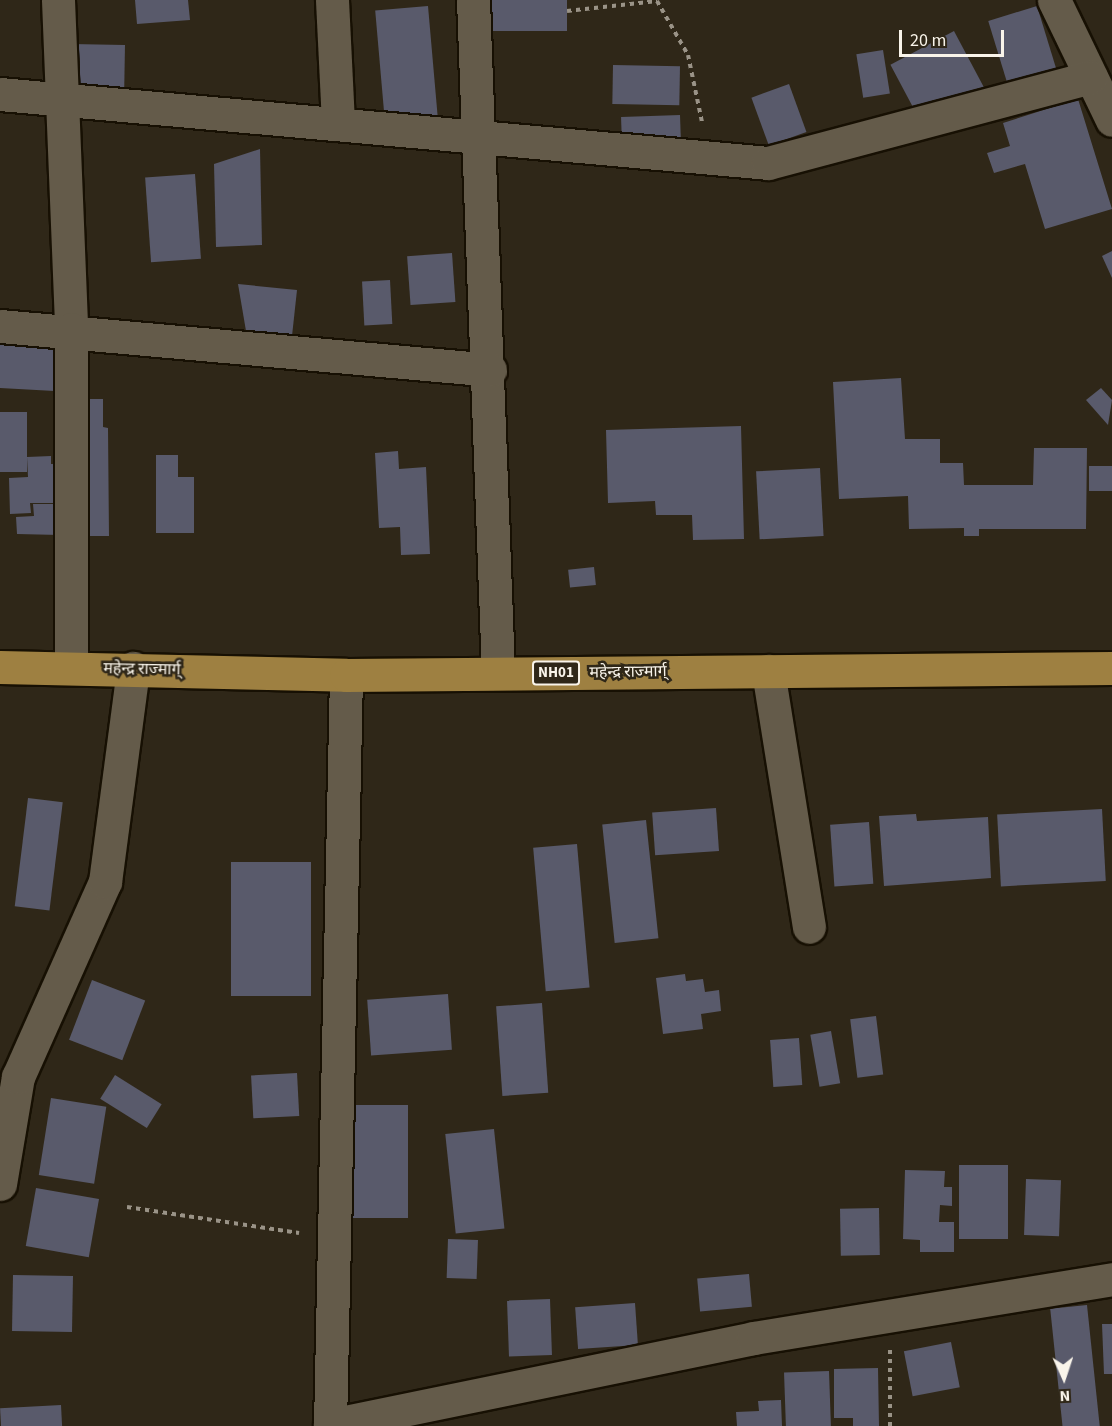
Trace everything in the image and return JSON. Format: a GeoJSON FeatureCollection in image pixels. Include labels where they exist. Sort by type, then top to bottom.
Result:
{"type":"FeatureCollection","features":[{"type":"Feature","properties":{"kind":"highway","name":"महेन्द्र राज्मार्ग्"},"geometry":{"type":"LineString","coordinates":[[0,667],[346,675],[1112,668]]}},
{"type":"Feature","properties":{"kind":"street"},"geometry":{"type":"LineString","coordinates":[[58,0],[71,329],[71,668]]}},
{"type":"Feature","properties":{"kind":"street"},"geometry":{"type":"LineString","coordinates":[[332,0],[338,124]]}},
{"type":"Feature","properties":{"kind":"street"},"geometry":{"type":"LineString","coordinates":[[473,0],[476,136],[490,370],[498,673]]}},
{"type":"Feature","properties":{"kind":"street"},"geometry":{"type":"LineString","coordinates":[[1054,0],[1112,120]]}},
{"type":"Feature","properties":{"kind":"street"},"geometry":{"type":"LineString","coordinates":[[0,94],[768,163],[1091,77]]}},
{"type":"Feature","properties":{"kind":"street"},"geometry":{"type":"LineString","coordinates":[[0,326],[71,329],[490,370]]}},
{"type":"Feature","properties":{"kind":"street"},"geometry":{"type":"LineString","coordinates":[[0,1184],[18,1077],[105,882],[133,669]]}},
{"type":"Feature","properties":{"kind":"street"},"geometry":{"type":"LineString","coordinates":[[768,671],[809,927]]}},
{"type":"Feature","properties":{"kind":"street"},"geometry":{"type":"LineString","coordinates":[[346,675],[332,1238],[330,1426],[753,1338],[1112,1279]]}},
{"type":"Feature","properties":{"kind":"path"},"geometry":{"type":"LineString","coordinates":[[567,11],[657,1],[688,56],[710,158]]}},
{"type":"Feature","properties":{"kind":"path"},"geometry":{"type":"LineString","coordinates":[[127,1207],[332,1238]]}},
{"type":"Feature","properties":{"kind":"path"},"geometry":{"type":"LineString","coordinates":[[890,1315],[890,1426]]}},
{"type":"Feature","properties":{"kind":"building"},"geometry":{"type":"Polygon","coordinates":[[[135,0],[188,0],[190,20],[137,24],[135,0]]]}},
{"type":"Feature","properties":{"kind":"building"},"geometry":{"type":"Polygon","coordinates":[[[489,0],[567,0],[567,31],[489,31],[489,0]]]}},
{"type":"Feature","properties":{"kind":"building"},"geometry":{"type":"Polygon","coordinates":[[[428,6],[438,116],[385,120],[375,11],[428,6]]]}},
{"type":"Feature","properties":{"kind":"building"},"geometry":{"type":"Polygon","coordinates":[[[1037,6],[1056,69],[1008,84],[988,21],[1037,6]]]}},
{"type":"Feature","properties":{"kind":"building"},"geometry":{"type":"Polygon","coordinates":[[[954,31],[986,92],[923,126],[890,65],[954,31]]]}},
{"type":"Feature","properties":{"kind":"building"},"geometry":{"type":"Polygon","coordinates":[[[71,44],[125,45],[124,92],[70,91],[71,44]]]}},
{"type":"Feature","properties":{"kind":"building"},"geometry":{"type":"Polygon","coordinates":[[[883,50],[890,93],[863,98],[856,54],[883,50]]]}},
{"type":"Feature","properties":{"kind":"building"},"geometry":{"type":"Polygon","coordinates":[[[613,65],[680,66],[679,105],[612,104],[613,65]]]}},
{"type":"Feature","properties":{"kind":"building"},"geometry":{"type":"Polygon","coordinates":[[[789,84],[806,132],[769,146],[751,98],[789,84]]]}},
{"type":"Feature","properties":{"kind":"building"},"geometry":{"type":"Polygon","coordinates":[[[1078,99],[1112,209],[1045,229],[1025,164],[994,173],[987,153],[1010,146],[1003,123],[1078,99]]]}},
{"type":"Feature","properties":{"kind":"building"},"geometry":{"type":"Polygon","coordinates":[[[680,115],[681,143],[622,145],[621,117],[680,115]]]}},
{"type":"Feature","properties":{"kind":"building"},"geometry":{"type":"Polygon","coordinates":[[[260,149],[262,245],[216,247],[214,164],[260,149]]]}},
{"type":"Feature","properties":{"kind":"building"},"geometry":{"type":"Polygon","coordinates":[[[195,174],[201,259],[151,262],[145,177],[195,174]]]}},
{"type":"Feature","properties":{"kind":"building"},"geometry":{"type":"Polygon","coordinates":[[[1112,251],[1112,278],[1102,256],[1112,251]]]}},
{"type":"Feature","properties":{"kind":"building"},"geometry":{"type":"Polygon","coordinates":[[[452,253],[455,302],[411,305],[407,256],[452,253]]]}},
{"type":"Feature","properties":{"kind":"building"},"geometry":{"type":"Polygon","coordinates":[[[390,280],[392,324],[364,325],[362,281],[390,280]]]}},
{"type":"Feature","properties":{"kind":"building"},"geometry":{"type":"Polygon","coordinates":[[[238,284],[297,290],[292,336],[246,331],[238,284]]]}},
{"type":"Feature","properties":{"kind":"building"},"geometry":{"type":"Polygon","coordinates":[[[0,341],[57,344],[54,391],[0,388],[0,341]]]}},
{"type":"Feature","properties":{"kind":"building"},"geometry":{"type":"Polygon","coordinates":[[[901,378],[905,439],[940,439],[940,463],[963,463],[964,485],[1033,485],[1034,448],[1087,448],[1086,529],[979,529],[979,536],[964,536],[964,528],[909,529],[908,496],[839,499],[833,382],[901,378]]]}},
{"type":"Feature","properties":{"kind":"building"},"geometry":{"type":"Polygon","coordinates":[[[1101,388],[1112,400],[1108,425],[1086,400],[1101,388]]]}},
{"type":"Feature","properties":{"kind":"building"},"geometry":{"type":"Polygon","coordinates":[[[78,399],[103,399],[103,427],[108,428],[109,536],[78,536],[78,399]]]}},
{"type":"Feature","properties":{"kind":"building"},"geometry":{"type":"Polygon","coordinates":[[[0,412],[27,412],[27,472],[0,472],[0,412]]]}},
{"type":"Feature","properties":{"kind":"building"},"geometry":{"type":"Polygon","coordinates":[[[741,426],[744,539],[693,540],[692,515],[656,515],[655,501],[608,503],[606,430],[741,426]]]}},
{"type":"Feature","properties":{"kind":"building"},"geometry":{"type":"Polygon","coordinates":[[[398,451],[399,469],[426,467],[430,554],[401,555],[400,527],[379,528],[375,453],[398,451]]]}},
{"type":"Feature","properties":{"kind":"building"},"geometry":{"type":"Polygon","coordinates":[[[156,455],[178,455],[178,477],[194,477],[194,533],[156,533],[156,455]]]}},
{"type":"Feature","properties":{"kind":"building"},"geometry":{"type":"Polygon","coordinates":[[[51,456],[51,464],[59,464],[55,503],[30,503],[31,513],[10,514],[9,478],[28,477],[27,457],[51,456]]]}},
{"type":"Feature","properties":{"kind":"building"},"geometry":{"type":"Polygon","coordinates":[[[1089,466],[1112,466],[1112,491],[1089,491],[1089,466]]]}},
{"type":"Feature","properties":{"kind":"building"},"geometry":{"type":"Polygon","coordinates":[[[820,468],[824,536],[760,539],[756,471],[820,468]]]}},
{"type":"Feature","properties":{"kind":"building"},"geometry":{"type":"Polygon","coordinates":[[[33,504],[59,504],[60,535],[17,534],[16,517],[34,516],[33,504]]]}},
{"type":"Feature","properties":{"kind":"building"},"geometry":{"type":"Polygon","coordinates":[[[594,567],[596,585],[570,588],[568,570],[594,567]]]}},
{"type":"Feature","properties":{"kind":"building"},"geometry":{"type":"Polygon","coordinates":[[[28,798],[63,802],[49,910],[15,906],[28,798]]]}},
{"type":"Feature","properties":{"kind":"building"},"geometry":{"type":"Polygon","coordinates":[[[716,808],[719,851],[655,855],[652,812],[716,808]]]}},
{"type":"Feature","properties":{"kind":"building"},"geometry":{"type":"Polygon","coordinates":[[[1102,809],[1106,881],[1001,886],[997,814],[1102,809]]]}},
{"type":"Feature","properties":{"kind":"building"},"geometry":{"type":"Polygon","coordinates":[[[916,814],[917,821],[988,817],[991,878],[884,886],[879,816],[916,814]]]}},
{"type":"Feature","properties":{"kind":"building"},"geometry":{"type":"Polygon","coordinates":[[[646,820],[658,938],[615,943],[602,825],[646,820]]]}},
{"type":"Feature","properties":{"kind":"building"},"geometry":{"type":"Polygon","coordinates":[[[869,822],[873,884],[834,887],[830,825],[869,822]]]}},
{"type":"Feature","properties":{"kind":"building"},"geometry":{"type":"Polygon","coordinates":[[[577,844],[590,987],[546,991],[533,848],[577,844]]]}},
{"type":"Feature","properties":{"kind":"building"},"geometry":{"type":"Polygon","coordinates":[[[231,862],[311,862],[311,996],[231,996],[231,862]]]}},
{"type":"Feature","properties":{"kind":"building"},"geometry":{"type":"Polygon","coordinates":[[[685,974],[686,981],[703,979],[705,992],[719,990],[721,1011],[701,1014],[703,1029],[663,1034],[656,978],[685,974]]]}},
{"type":"Feature","properties":{"kind":"building"},"geometry":{"type":"Polygon","coordinates":[[[92,980],[145,1000],[122,1060],[69,1040],[92,980]]]}},
{"type":"Feature","properties":{"kind":"building"},"geometry":{"type":"Polygon","coordinates":[[[448,994],[452,1050],[371,1056],[367,1000],[448,994]]]}},
{"type":"Feature","properties":{"kind":"building"},"geometry":{"type":"Polygon","coordinates":[[[542,1003],[548,1093],[502,1096],[496,1006],[542,1003]]]}},
{"type":"Feature","properties":{"kind":"building"},"geometry":{"type":"Polygon","coordinates":[[[876,1016],[883,1075],[857,1078],[850,1019],[876,1016]]]}},
{"type":"Feature","properties":{"kind":"building"},"geometry":{"type":"Polygon","coordinates":[[[831,1031],[840,1083],[820,1087],[810,1035],[831,1031]]]}},
{"type":"Feature","properties":{"kind":"building"},"geometry":{"type":"Polygon","coordinates":[[[799,1038],[802,1085],[773,1087],[770,1040],[799,1038]]]}},
{"type":"Feature","properties":{"kind":"building"},"geometry":{"type":"Polygon","coordinates":[[[297,1073],[299,1116],[253,1118],[251,1075],[297,1073]]]}},
{"type":"Feature","properties":{"kind":"building"},"geometry":{"type":"Polygon","coordinates":[[[115,1075],[162,1104],[147,1128],[100,1099],[115,1075]]]}},
{"type":"Feature","properties":{"kind":"building"},"geometry":{"type":"Polygon","coordinates":[[[51,1098],[106,1107],[94,1184],[39,1175],[51,1098]]]}},
{"type":"Feature","properties":{"kind":"building"},"geometry":{"type":"Polygon","coordinates":[[[347,1105],[408,1105],[408,1218],[347,1218],[347,1105]]]}},
{"type":"Feature","properties":{"kind":"building"},"geometry":{"type":"Polygon","coordinates":[[[494,1129],[504,1228],[456,1234],[445,1134],[494,1129]]]}},
{"type":"Feature","properties":{"kind":"building"},"geometry":{"type":"Polygon","coordinates":[[[959,1165],[1008,1165],[1008,1239],[959,1239],[959,1165]]]}},
{"type":"Feature","properties":{"kind":"building"},"geometry":{"type":"Polygon","coordinates":[[[905,1170],[945,1171],[944,1187],[952,1187],[952,1206],[940,1205],[939,1222],[954,1222],[954,1252],[920,1252],[920,1240],[903,1239],[905,1170]]]}},
{"type":"Feature","properties":{"kind":"building"},"geometry":{"type":"Polygon","coordinates":[[[1026,1179],[1061,1180],[1059,1236],[1024,1235],[1026,1179]]]}},
{"type":"Feature","properties":{"kind":"building"},"geometry":{"type":"Polygon","coordinates":[[[36,1188],[99,1199],[89,1257],[26,1246],[36,1188]]]}},
{"type":"Feature","properties":{"kind":"building"},"geometry":{"type":"Polygon","coordinates":[[[879,1208],[880,1255],[841,1256],[840,1209],[879,1208]]]}},
{"type":"Feature","properties":{"kind":"building"},"geometry":{"type":"Polygon","coordinates":[[[448,1239],[478,1240],[477,1279],[447,1278],[448,1239]]]}},
{"type":"Feature","properties":{"kind":"building"},"geometry":{"type":"Polygon","coordinates":[[[749,1274],[752,1307],[700,1311],[697,1279],[749,1274]]]}},
{"type":"Feature","properties":{"kind":"building"},"geometry":{"type":"Polygon","coordinates":[[[13,1275],[73,1276],[72,1332],[12,1331],[13,1275]]]}},
{"type":"Feature","properties":{"kind":"building"},"geometry":{"type":"Polygon","coordinates":[[[550,1299],[552,1355],[509,1356],[507,1301],[550,1299]]]}},
{"type":"Feature","properties":{"kind":"building"},"geometry":{"type":"Polygon","coordinates":[[[635,1303],[638,1345],[578,1349],[575,1307],[635,1303]]]}},
{"type":"Feature","properties":{"kind":"building"},"geometry":{"type":"Polygon","coordinates":[[[1087,1305],[1100,1426],[1063,1426],[1050,1309],[1087,1305]]]}},
{"type":"Feature","properties":{"kind":"building"},"geometry":{"type":"Polygon","coordinates":[[[1102,1324],[1112,1324],[1112,1374],[1104,1374],[1102,1324]]]}},
{"type":"Feature","properties":{"kind":"building"},"geometry":{"type":"Polygon","coordinates":[[[951,1342],[960,1387],[913,1396],[904,1351],[951,1342]]]}},
{"type":"Feature","properties":{"kind":"building"},"geometry":{"type":"Polygon","coordinates":[[[878,1368],[879,1426],[853,1426],[853,1418],[834,1418],[834,1369],[878,1368]]]}},
{"type":"Feature","properties":{"kind":"building"},"geometry":{"type":"Polygon","coordinates":[[[829,1371],[831,1426],[786,1426],[784,1373],[829,1371]]]}},
{"type":"Feature","properties":{"kind":"building"},"geometry":{"type":"Polygon","coordinates":[[[781,1400],[782,1426],[737,1426],[736,1412],[759,1411],[758,1401],[781,1400]]]}},
{"type":"Feature","properties":{"kind":"building"},"geometry":{"type":"Polygon","coordinates":[[[61,1405],[62,1426],[1,1426],[0,1408],[61,1405]]]}}]}
